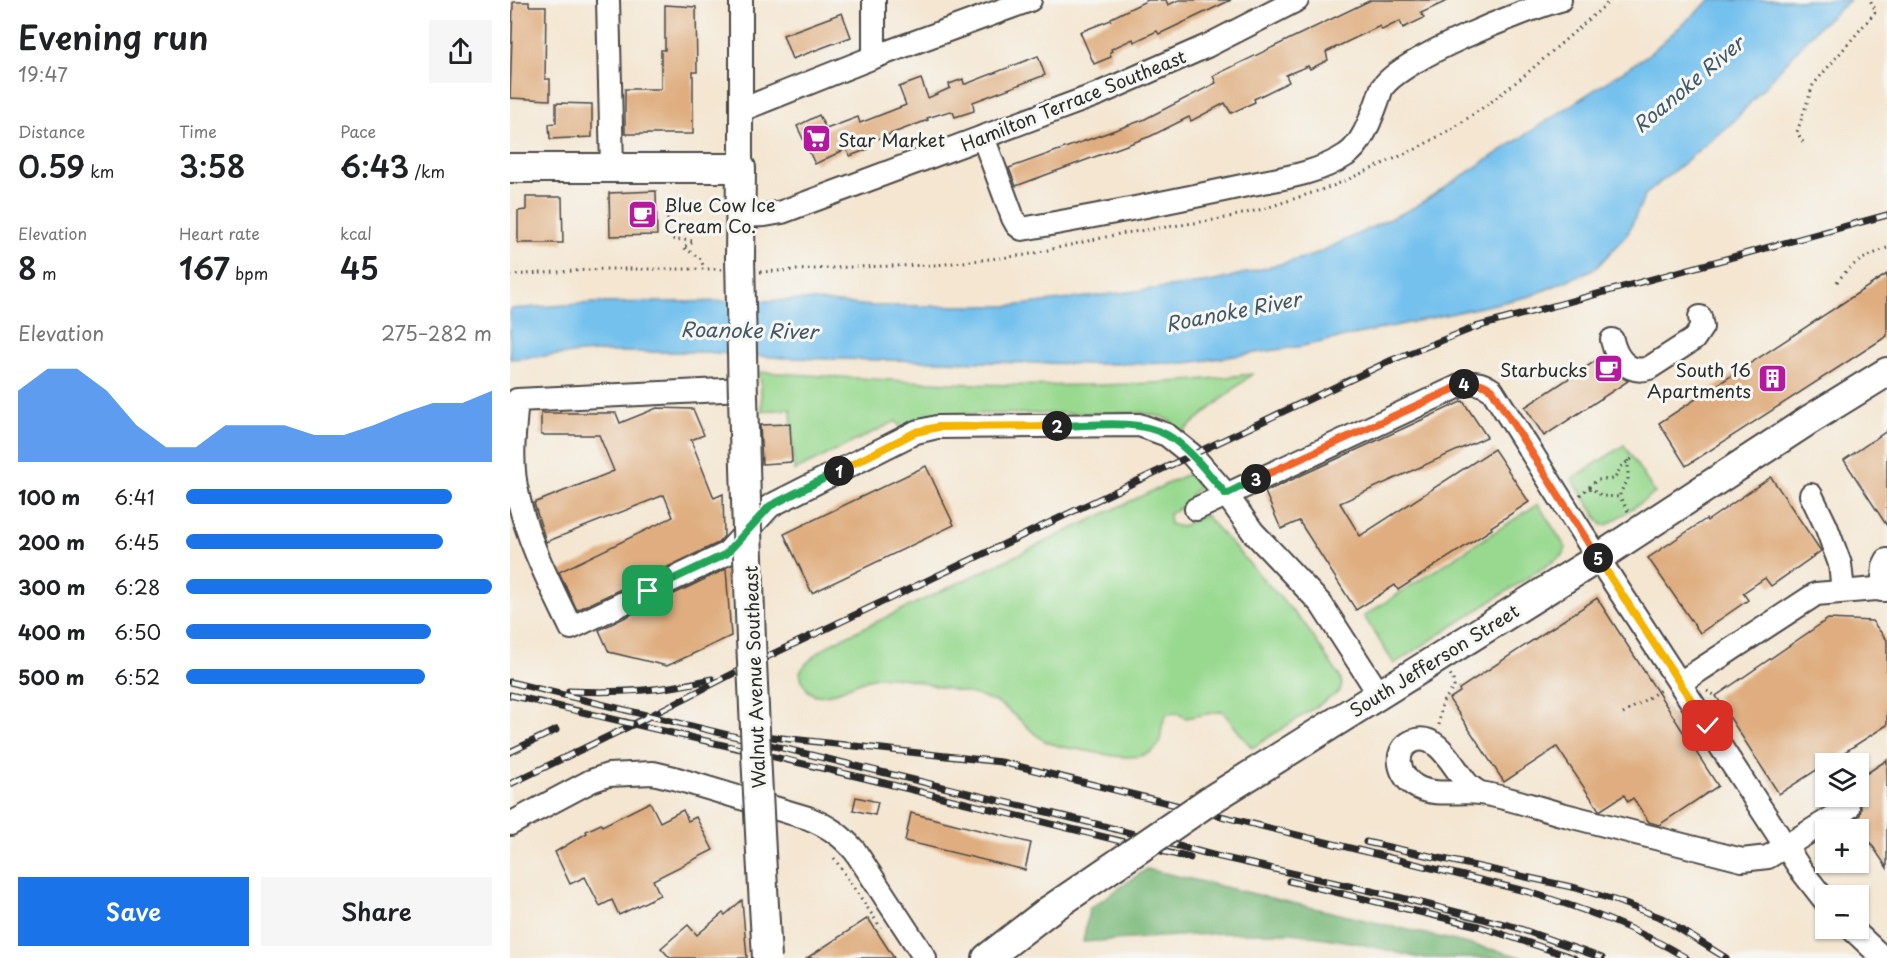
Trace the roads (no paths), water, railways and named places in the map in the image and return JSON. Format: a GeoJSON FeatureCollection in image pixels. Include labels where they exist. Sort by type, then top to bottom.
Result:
{"type":"FeatureCollection","features":[{"type":"Feature","properties":{"kind":"main road"},"geometry":{"type":"LineString","coordinates":[[510,168],[741,168]]}},
{"type":"Feature","properties":{"kind":"main road","name":"Walnut Avenue Southeast"},"geometry":{"type":"LineString","coordinates":[[741,168],[738,266],[742,389],[761,866],[767,958]]}},
{"type":"Feature","properties":{"kind":"main road","name":"South Jefferson Street"},"geometry":{"type":"LineString","coordinates":[[987,958],[1048,911],[1209,801],[1598,558],[1809,420],[1887,372]]}},
{"type":"Feature","properties":{"kind":"street"},"geometry":{"type":"LineString","coordinates":[[608,0],[612,168]]}},
{"type":"Feature","properties":{"kind":"street","name":"Walnut Avenue Southeast"},"geometry":{"type":"LineString","coordinates":[[741,0],[741,168]]}},
{"type":"Feature","properties":{"kind":"street"},"geometry":{"type":"LineString","coordinates":[[874,0],[874,57]]}},
{"type":"Feature","properties":{"kind":"street"},"geometry":{"type":"LineString","coordinates":[[741,110],[874,57],[1030,0]]}},
{"type":"Feature","properties":{"kind":"street","name":"Hamilton Terrace Southeast"},"geometry":{"type":"LineString","coordinates":[[741,216],[782,212],[1098,94],[1207,46],[1297,0]]}},
{"type":"Feature","properties":{"kind":"street"},"geometry":{"type":"LineString","coordinates":[[983,137],[1013,218],[1023,229],[1148,206],[1303,173],[1335,162],[1349,153],[1358,143],[1376,107],[1382,88],[1395,74],[1446,45],[1542,5],[1560,0]]}},
{"type":"Feature","properties":{"kind":"street"},"geometry":{"type":"LineString","coordinates":[[1612,340],[1614,351],[1620,359],[1634,370],[1641,371],[1694,339],[1702,327],[1700,317]]}},
{"type":"Feature","properties":{"kind":"street"},"geometry":{"type":"LineString","coordinates":[[1196,509],[1466,383],[1484,384],[1492,390],[1598,558],[1672,686],[1815,887]]}},
{"type":"Feature","properties":{"kind":"street"},"geometry":{"type":"LineString","coordinates":[[742,389],[517,400],[513,451],[517,495],[531,540],[571,628],[726,554],[770,506],[916,432],[938,427],[1138,425],[1167,435],[1192,455],[1226,494],[1253,532],[1320,603],[1379,694]]}},
{"type":"Feature","properties":{"kind":"street"},"geometry":{"type":"LineString","coordinates":[[1811,495],[1826,526],[1840,564],[1843,591]]}},
{"type":"Feature","properties":{"kind":"street"},"geometry":{"type":"LineString","coordinates":[[1672,686],[1816,594],[1884,590],[1884,566],[1887,560]]}},
{"type":"Feature","properties":{"kind":"street"},"geometry":{"type":"LineString","coordinates":[[1480,793],[1468,784],[1445,754],[1432,742],[1419,738],[1406,744],[1400,754],[1399,768],[1407,780],[1431,792],[1480,793],[1742,860],[1768,857],[1848,808]]}},
{"type":"Feature","properties":{"kind":"street"},"geometry":{"type":"LineString","coordinates":[[510,824],[591,781],[608,775],[637,772],[674,778],[808,818],[842,836],[855,851],[926,958]]}},
{"type":"Feature","properties":{"kind":"street"},"geometry":{"type":"LineString","coordinates":[[1863,939],[1883,958]]}},
{"type":"Feature","properties":{"kind":"water","name":"Roanoke River"},"geometry":{"type":"Polygon","coordinates":[[[1710,0],[1850,0],[1816,29],[1734,121],[1645,195],[1628,233],[1596,268],[1531,296],[1303,346],[1186,363],[1091,364],[786,358],[706,352],[593,352],[510,359],[510,309],[595,303],[808,300],[872,306],[1012,306],[1211,282],[1311,256],[1413,208],[1648,55],[1710,0]]]}},
{"type":"Feature","properties":{"kind":"railway"},"geometry":{"type":"LineString","coordinates":[[510,784],[758,661],[1392,360],[1476,327],[1887,215]]}},
{"type":"Feature","properties":{"kind":"railway"},"geometry":{"type":"LineString","coordinates":[[569,691],[641,690],[712,679]]}},
{"type":"Feature","properties":{"kind":"railway"},"geometry":{"type":"LineString","coordinates":[[510,682],[1096,824],[1216,856],[1398,897],[1515,927],[1602,958]]}},
{"type":"Feature","properties":{"kind":"railway"},"geometry":{"type":"LineString","coordinates":[[510,695],[823,768],[1190,858]]}},
{"type":"Feature","properties":{"kind":"railway"},"geometry":{"type":"LineString","coordinates":[[510,752],[556,730]]}},
{"type":"Feature","properties":{"kind":"railway"},"geometry":{"type":"LineString","coordinates":[[754,735],[1001,762],[1529,892],[1610,920],[1649,937],[1686,958]]}},
{"type":"Feature","properties":{"kind":"railway"},"geometry":{"type":"LineString","coordinates":[[1366,842],[1576,888],[1617,901],[1662,918],[1726,958]]}},
{"type":"Feature","properties":{"kind":"railway"},"geometry":{"type":"LineString","coordinates":[[1289,881],[1478,926],[1574,958]]}},
{"type":"Feature","properties":{"kind":"place","name":"Star Market"},"geometry":{"type":"Point","coordinates":[817,139]}},
{"type":"Feature","properties":{"kind":"place","name":"Blue Cow Ice Cream Co."},"geometry":{"type":"Point","coordinates":[643,214]}},
{"type":"Feature","properties":{"kind":"place","name":"Starbucks"},"geometry":{"type":"Point","coordinates":[1608,369]}},
{"type":"Feature","properties":{"kind":"place","name":"South 16 Apartments"},"geometry":{"type":"Point","coordinates":[1772,379]}}]}
